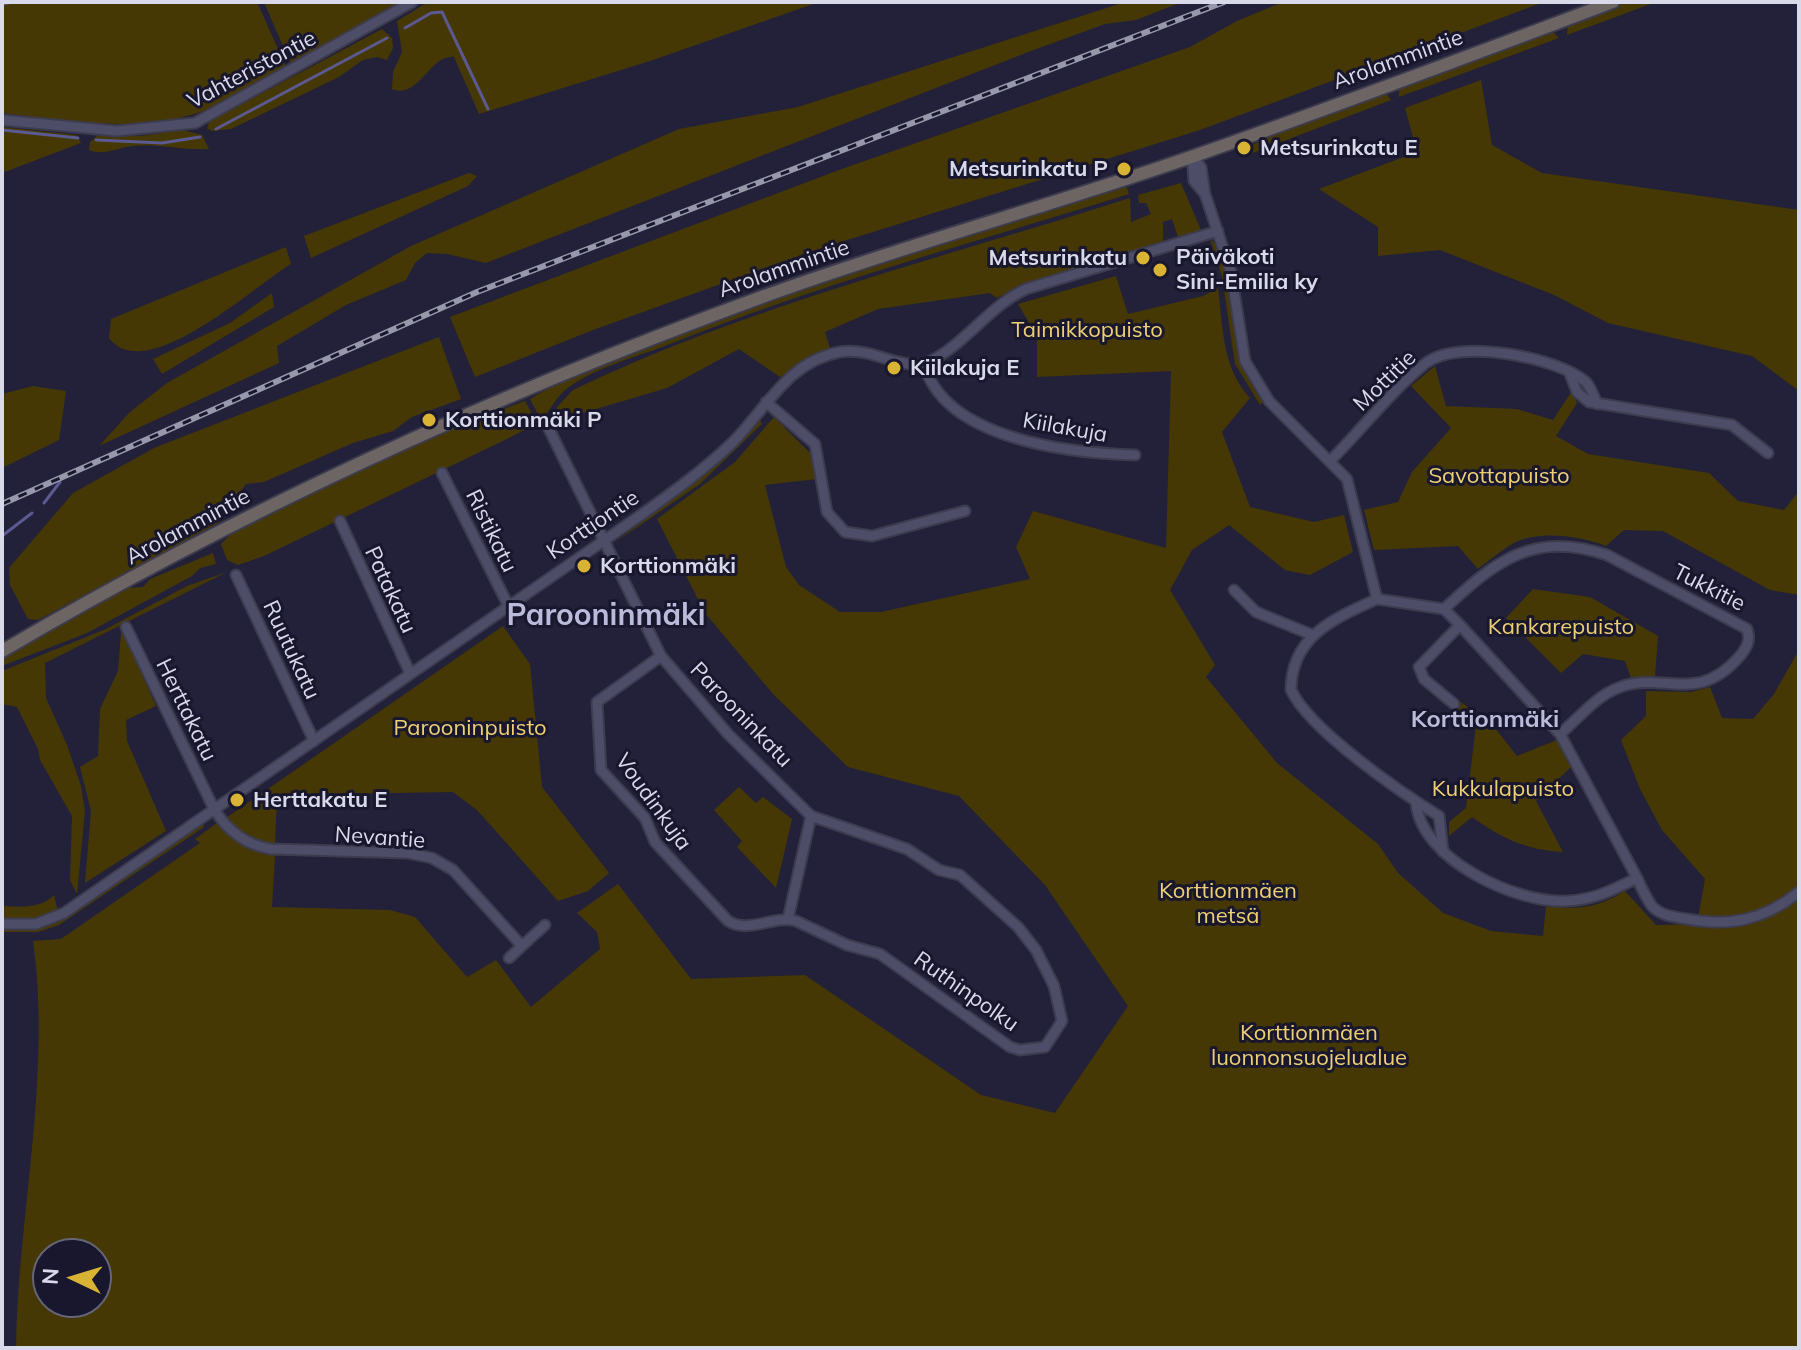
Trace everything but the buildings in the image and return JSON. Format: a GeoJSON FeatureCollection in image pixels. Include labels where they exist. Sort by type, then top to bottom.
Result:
{"type":"FeatureCollection","features":[{"type":"Feature","properties":{"kind":"street","name":"Vahteristontie"},"geometry":{"type":"LineString","coordinates":[[2,120],[117,131],[198,122],[412,2]]}},
{"type":"Feature","properties":{"kind":"street","name":"Arolammintie"},"geometry":{"type":"LineString","coordinates":[[2,651],[276,504],[524,390],[765,296],[1192,157],[1613,2]]}},
{"type":"Feature","properties":{"kind":"street"},"geometry":{"type":"LineString","coordinates":[[1192,157],[1201,167],[1205,194],[1231,272],[1241,350],[1250,372],[1269,401],[1331,460],[1353,492],[1377,599]]}},
{"type":"Feature","properties":{"kind":"street"},"geometry":{"type":"LineString","coordinates":[[924,364],[942,354],[1000,303],[1026,289],[1218,231]]}},
{"type":"Feature","properties":{"kind":"street","name":"Korttiontie"},"geometry":{"type":"LineString","coordinates":[[2,924],[36,924],[58,917],[603,540],[708,464],[795,372],[830,354],[870,352],[907,364],[924,364]]}},
{"type":"Feature","properties":{"kind":"street","name":"Mottitie"},"geometry":{"type":"LineString","coordinates":[[1331,460],[1431,360],[1471,352],[1507,353],[1542,362],[1570,374],[1582,399],[1597,404],[1732,425],[1768,453]]}},
{"type":"Feature","properties":{"kind":"street","name":"Kiilakuja"},"geometry":{"type":"LineString","coordinates":[[924,364],[936,392],[1000,433],[1068,452],[1135,455]]}},
{"type":"Feature","properties":{"kind":"street"},"geometry":{"type":"LineString","coordinates":[[766,402],[815,444],[827,512],[845,532],[872,536],[965,511]]}},
{"type":"Feature","properties":{"kind":"street","name":"Parooninkatu"},"geometry":{"type":"LineString","coordinates":[[549,429],[661,656],[728,734],[811,816]]}},
{"type":"Feature","properties":{"kind":"street","name":"Ristikatu"},"geometry":{"type":"LineString","coordinates":[[442,473],[508,605]]}},
{"type":"Feature","properties":{"kind":"street","name":"Patakatu"},"geometry":{"type":"LineString","coordinates":[[340,521],[410,673]]}},
{"type":"Feature","properties":{"kind":"street","name":"Tukkitie"},"geometry":{"type":"LineString","coordinates":[[1444,609],[1482,574],[1510,555],[1547,548],[1582,548],[1607,555],[1747,629],[1749,640],[1745,650],[1723,672],[1695,684],[1618,688],[1560,734]]}},
{"type":"Feature","properties":{"kind":"street","name":"Ruutukatu"},"geometry":{"type":"LineString","coordinates":[[236,575],[314,741]]}},
{"type":"Feature","properties":{"kind":"street"},"geometry":{"type":"LineString","coordinates":[[1234,590],[1256,612],[1310,634]]}},
{"type":"Feature","properties":{"kind":"street"},"geometry":{"type":"LineString","coordinates":[[1443,852],[1439,816],[1416,802],[1337,740],[1295,698],[1291,690],[1293,676],[1310,634],[1377,599],[1444,609],[1560,734],[1637,878],[1653,906],[1661,912],[1714,924],[1737,923],[1767,913],[1799,892]]}},
{"type":"Feature","properties":{"kind":"street"},"geometry":{"type":"LineString","coordinates":[[1454,704],[1424,679],[1419,667],[1460,625]]}},
{"type":"Feature","properties":{"kind":"street","name":"Herttakatu"},"geometry":{"type":"LineString","coordinates":[[126,627],[214,809]]}},
{"type":"Feature","properties":{"kind":"street","name":"Voudinkuja"},"geometry":{"type":"LineString","coordinates":[[661,656],[597,702],[601,770],[645,818],[655,842],[728,921],[745,926],[788,919]]}},
{"type":"Feature","properties":{"kind":"street"},"geometry":{"type":"LineString","coordinates":[[1416,802],[1422,822],[1443,852],[1492,883],[1558,901],[1607,894],[1637,878]]}},
{"type":"Feature","properties":{"kind":"street","name":"Nevantie"},"geometry":{"type":"LineString","coordinates":[[214,809],[236,834],[258,847],[408,853],[443,863],[522,946]]}},
{"type":"Feature","properties":{"kind":"street"},"geometry":{"type":"LineString","coordinates":[[788,919],[811,816]]}},
{"type":"Feature","properties":{"kind":"street","name":"Ruthinpolku"},"geometry":{"type":"LineString","coordinates":[[788,919],[847,945],[880,954],[1010,1047],[1020,1050],[1045,1047],[1062,1021],[1054,986],[1036,950],[1018,927],[960,875],[939,870],[907,849],[811,816]]}},
{"type":"Feature","properties":{"kind":"street"},"geometry":{"type":"LineString","coordinates":[[509,958],[545,925]]}},
{"type":"Feature","properties":{"kind":"green space"},"geometry":{"type":"Polygon","coordinates":[[[2,2],[257,2],[286,67],[216,106],[164,121],[110,124],[2,113],[2,2]]]}},
{"type":"Feature","properties":{"kind":"green space"},"geometry":{"type":"Polygon","coordinates":[[[264,2],[407,2],[292,67],[264,2]]]}},
{"type":"Feature","properties":{"kind":"green space"},"geometry":{"type":"Polygon","coordinates":[[[428,2],[819,2],[650,61],[479,114],[454,57],[438,62],[410,88],[401,91],[392,89],[393,72],[402,52],[397,21],[428,2]]]}},
{"type":"Feature","properties":{"kind":"green space"},"geometry":{"type":"Polygon","coordinates":[[[1125,2],[1182,2],[1136,20],[1105,24],[1031,51],[486,263],[427,253],[415,263],[406,280],[346,305],[277,346],[279,363],[99,446],[130,412],[167,383],[411,246],[679,129],[798,107],[1125,2]]]}},
{"type":"Feature","properties":{"kind":"green space"},"geometry":{"type":"Polygon","coordinates":[[[1283,2],[1544,2],[1200,130],[812,251],[593,330],[475,377],[450,317],[839,170],[1190,47],[1237,21],[1283,2]]]}},
{"type":"Feature","properties":{"kind":"green space"},"geometry":{"type":"Polygon","coordinates":[[[1626,2],[1656,2],[1567,35],[1568,23],[1626,2]]]}},
{"type":"Feature","properties":{"kind":"green space"},"geometry":{"type":"Polygon","coordinates":[[[382,29],[392,38],[393,48],[387,60],[377,57],[363,60],[339,77],[231,129],[212,131],[207,128],[210,121],[382,29]]]}},
{"type":"Feature","properties":{"kind":"green space"},"geometry":{"type":"Polygon","coordinates":[[[1552,31],[1559,38],[1399,97],[1399,87],[1552,31]]]}},
{"type":"Feature","properties":{"kind":"green space"},"geometry":{"type":"Polygon","coordinates":[[[1481,80],[1492,145],[1542,173],[1799,210],[1799,391],[1752,356],[1608,323],[1554,295],[1440,250],[1378,256],[1378,227],[1319,189],[1417,152],[1405,108],[1481,80]]]}},
{"type":"Feature","properties":{"kind":"green space"},"geometry":{"type":"Polygon","coordinates":[[[1385,92],[1391,100],[1250,154],[1247,148],[1278,132],[1385,92]]]}},
{"type":"Feature","properties":{"kind":"green space"},"geometry":{"type":"Polygon","coordinates":[[[2,127],[77,135],[81,143],[2,173],[2,127]]]}},
{"type":"Feature","properties":{"kind":"green space"},"geometry":{"type":"Polygon","coordinates":[[[183,130],[202,135],[209,149],[142,145],[105,152],[89,150],[90,142],[98,135],[140,136],[183,130]]]}},
{"type":"Feature","properties":{"kind":"green space"},"geometry":{"type":"Polygon","coordinates":[[[469,173],[477,176],[468,186],[311,258],[304,236],[469,173]]]}},
{"type":"Feature","properties":{"kind":"green space"},"geometry":{"type":"Polygon","coordinates":[[[1181,183],[1201,230],[1178,237],[1172,219],[1163,222],[1163,242],[1022,284],[997,298],[990,293],[878,309],[825,332],[830,348],[780,377],[739,349],[667,388],[549,423],[557,407],[573,390],[708,333],[848,285],[1130,198],[1131,222],[1151,214],[1146,203],[1139,203],[1138,195],[1181,183]]]}},
{"type":"Feature","properties":{"kind":"green space"},"geometry":{"type":"Polygon","coordinates":[[[1126,184],[1129,194],[841,283],[615,364],[564,391],[541,420],[530,399],[561,381],[724,316],[1126,184]]]}},
{"type":"Feature","properties":{"kind":"green space"},"geometry":{"type":"Polygon","coordinates":[[[1210,239],[1219,250],[1225,267],[1242,360],[1251,382],[1264,401],[1260,405],[1235,364],[1222,277],[1210,239]]]}},
{"type":"Feature","properties":{"kind":"green space"},"geometry":{"type":"Polygon","coordinates":[[[286,247],[291,264],[200,328],[173,342],[148,350],[126,350],[109,338],[111,319],[286,247]]]}},
{"type":"Feature","properties":{"kind":"green space"},"geometry":{"type":"Polygon","coordinates":[[[1116,276],[1128,314],[1203,296],[1218,288],[1229,360],[1250,398],[1222,432],[1250,507],[1314,522],[1344,515],[1353,552],[1310,575],[1285,570],[1229,525],[1192,550],[1170,590],[1215,665],[1206,677],[1277,763],[1378,844],[1398,873],[1443,913],[1491,931],[1543,936],[1546,906],[1587,906],[1625,891],[1656,925],[1697,924],[1705,879],[1662,830],[1640,789],[1621,740],[1646,716],[1646,691],[1691,692],[1710,687],[1722,718],[1753,719],[1774,694],[1799,650],[1799,1348],[16,1348],[39,1042],[33,941],[61,939],[200,843],[195,839],[217,823],[251,849],[275,855],[272,907],[390,910],[415,917],[467,977],[496,960],[531,1007],[600,949],[597,932],[577,913],[618,884],[691,979],[805,975],[981,1095],[1055,1113],[1128,1006],[1045,885],[959,796],[848,767],[773,694],[705,613],[657,519],[735,462],[774,417],[814,457],[817,479],[765,485],[786,567],[799,585],[840,612],[881,612],[1030,579],[1016,547],[1033,511],[1166,548],[1171,371],[1037,377],[1037,336],[1018,304],[1116,276]]]}},
{"type":"Feature","properties":{"kind":"green space"},"geometry":{"type":"Polygon","coordinates":[[[272,293],[274,307],[162,374],[153,359],[230,323],[272,293]]]}},
{"type":"Feature","properties":{"kind":"green space"},"geometry":{"type":"Polygon","coordinates":[[[439,337],[461,399],[412,417],[393,431],[353,443],[264,482],[246,484],[218,523],[38,620],[28,619],[10,585],[9,568],[73,493],[154,448],[439,337]]]}},
{"type":"Feature","properties":{"kind":"green space","name":"Savottapuisto"},"geometry":{"type":"Polygon","coordinates":[[[1435,366],[1446,406],[1517,409],[1553,420],[1572,391],[1577,403],[1556,436],[1588,454],[1709,473],[1738,501],[1784,510],[1799,491],[1799,595],[1770,590],[1663,531],[1624,530],[1606,546],[1572,537],[1524,539],[1478,569],[1458,546],[1374,550],[1364,510],[1398,502],[1412,472],[1451,428],[1411,386],[1435,366]]]}},
{"type":"Feature","properties":{"kind":"green space"},"geometry":{"type":"Polygon","coordinates":[[[33,386],[66,391],[59,440],[2,468],[2,394],[33,386]]]}},
{"type":"Feature","properties":{"kind":"green space"},"geometry":{"type":"Polygon","coordinates":[[[525,401],[537,423],[509,438],[264,556],[238,565],[227,560],[221,544],[234,531],[430,436],[525,401]]]}},
{"type":"Feature","properties":{"kind":"green space"},"geometry":{"type":"Polygon","coordinates":[[[760,420],[762,424],[700,484],[613,544],[713,468],[760,420]]]}},
{"type":"Feature","properties":{"kind":"green space"},"geometry":{"type":"Polygon","coordinates":[[[213,553],[216,564],[200,568],[192,576],[87,633],[2,666],[2,657],[126,588],[143,587],[150,579],[213,553]]]}},
{"type":"Feature","properties":{"kind":"green space"},"geometry":{"type":"Polygon","coordinates":[[[227,572],[45,663],[46,698],[67,745],[81,786],[85,811],[77,894],[70,880],[72,816],[40,760],[38,749],[17,707],[2,704],[2,671],[106,629],[187,586],[227,572]]]}},
{"type":"Feature","properties":{"kind":"green space","name":"Kankarepuisto"},"geometry":{"type":"Polygon","coordinates":[[[1533,589],[1590,597],[1658,636],[1655,676],[1631,678],[1625,661],[1583,654],[1561,673],[1506,618],[1533,589]]]}},
{"type":"Feature","properties":{"kind":"green space","name":"Parooninpuisto"},"geometry":{"type":"Polygon","coordinates":[[[503,626],[530,664],[542,787],[609,873],[588,891],[558,901],[477,810],[453,792],[277,795],[275,845],[245,835],[226,818],[503,626]]]}},
{"type":"Feature","properties":{"kind":"green space"},"geometry":{"type":"Polygon","coordinates":[[[121,633],[156,706],[126,720],[127,741],[166,831],[85,883],[91,811],[80,767],[98,756],[100,709],[118,671],[121,633]]]}},
{"type":"Feature","properties":{"kind":"green space","name":"Kukkulapuisto"},"geometry":{"type":"Polygon","coordinates":[[[1461,702],[1495,728],[1517,756],[1557,740],[1572,766],[1536,801],[1563,852],[1514,842],[1472,817],[1449,836],[1449,822],[1466,808],[1476,725],[1454,709],[1461,702]]]}},
{"type":"Feature","properties":{"kind":"green space"},"geometry":{"type":"Polygon","coordinates":[[[739,787],[756,803],[763,797],[792,819],[776,888],[737,847],[742,841],[714,810],[739,787]]]}},
{"type":"Feature","properties":{"kind":"green space"},"geometry":{"type":"Polygon","coordinates":[[[203,823],[204,827],[59,925],[38,932],[2,932],[2,928],[38,928],[56,923],[203,823]]]}},
{"type":"Feature","properties":{"kind":"green space"},"geometry":{"type":"Polygon","coordinates":[[[54,895],[58,911],[35,918],[2,918],[2,906],[36,905],[54,895]]]}},
{"type":"Feature","properties":{"kind":"waterway"},"geometry":{"type":"LineString","coordinates":[[2,4],[13,2]]}},
{"type":"Feature","properties":{"kind":"waterway"},"geometry":{"type":"LineString","coordinates":[[405,28],[431,13],[442,12],[488,109]]}},
{"type":"Feature","properties":{"kind":"waterway"},"geometry":{"type":"LineString","coordinates":[[216,129],[387,38]]}},
{"type":"Feature","properties":{"kind":"waterway"},"geometry":{"type":"LineString","coordinates":[[2,130],[78,138]]}},
{"type":"Feature","properties":{"kind":"waterway"},"geometry":{"type":"LineString","coordinates":[[96,140],[162,143],[200,137]]}},
{"type":"Feature","properties":{"kind":"waterway"},"geometry":{"type":"LineString","coordinates":[[44,503],[60,482]]}},
{"type":"Feature","properties":{"kind":"waterway"},"geometry":{"type":"LineString","coordinates":[[2,536],[32,513]]}},
{"type":"Feature","properties":{"kind":"railway"},"geometry":{"type":"LineString","coordinates":[[2,504],[477,292],[1224,2]]}},
{"type":"Feature","properties":{"kind":"place","name":"Metsurinkatu E"},"geometry":{"type":"Point","coordinates":[1244,148]}},
{"type":"Feature","properties":{"kind":"place","name":"Metsurinkatu P"},"geometry":{"type":"Point","coordinates":[1124,169]}},
{"type":"Feature","properties":{"kind":"place","name":"Metsurinkatu"},"geometry":{"type":"Point","coordinates":[1143,258]}},
{"type":"Feature","properties":{"kind":"place","name":"Päiväkoti Sini-Emilia ky"},"geometry":{"type":"Point","coordinates":[1160,270]}},
{"type":"Feature","properties":{"kind":"place","name":"Kiilakuja E"},"geometry":{"type":"Point","coordinates":[894,368]}},
{"type":"Feature","properties":{"kind":"place","name":"Korttionmäki P"},"geometry":{"type":"Point","coordinates":[429,420]}},
{"type":"Feature","properties":{"kind":"place","name":"Korttionmäki"},"geometry":{"type":"Point","coordinates":[584,566]}},
{"type":"Feature","properties":{"kind":"place","name":"Herttakatu E"},"geometry":{"type":"Point","coordinates":[237,800]}},
{"type":"Feature","properties":{"kind":"district","name":"Parooninmäki"},"geometry":{"type":"Point","coordinates":[606,616]}},
{"type":"Feature","properties":{"kind":"district","name":"Korttionmäki"},"geometry":{"type":"Point","coordinates":[1485,720]}},
{"type":"Feature","properties":{"kind":"park label","name":"Taimikkopuisto"},"geometry":{"type":"Point","coordinates":[1087,330]}},
{"type":"Feature","properties":{"kind":"park label","name":"Korttionmäen metsä"},"geometry":{"type":"Point","coordinates":[1228,904]}},
{"type":"Feature","properties":{"kind":"park label","name":"Korttionmäen luonnonsuojelualue"},"geometry":{"type":"Point","coordinates":[1309,1046]}}]}
